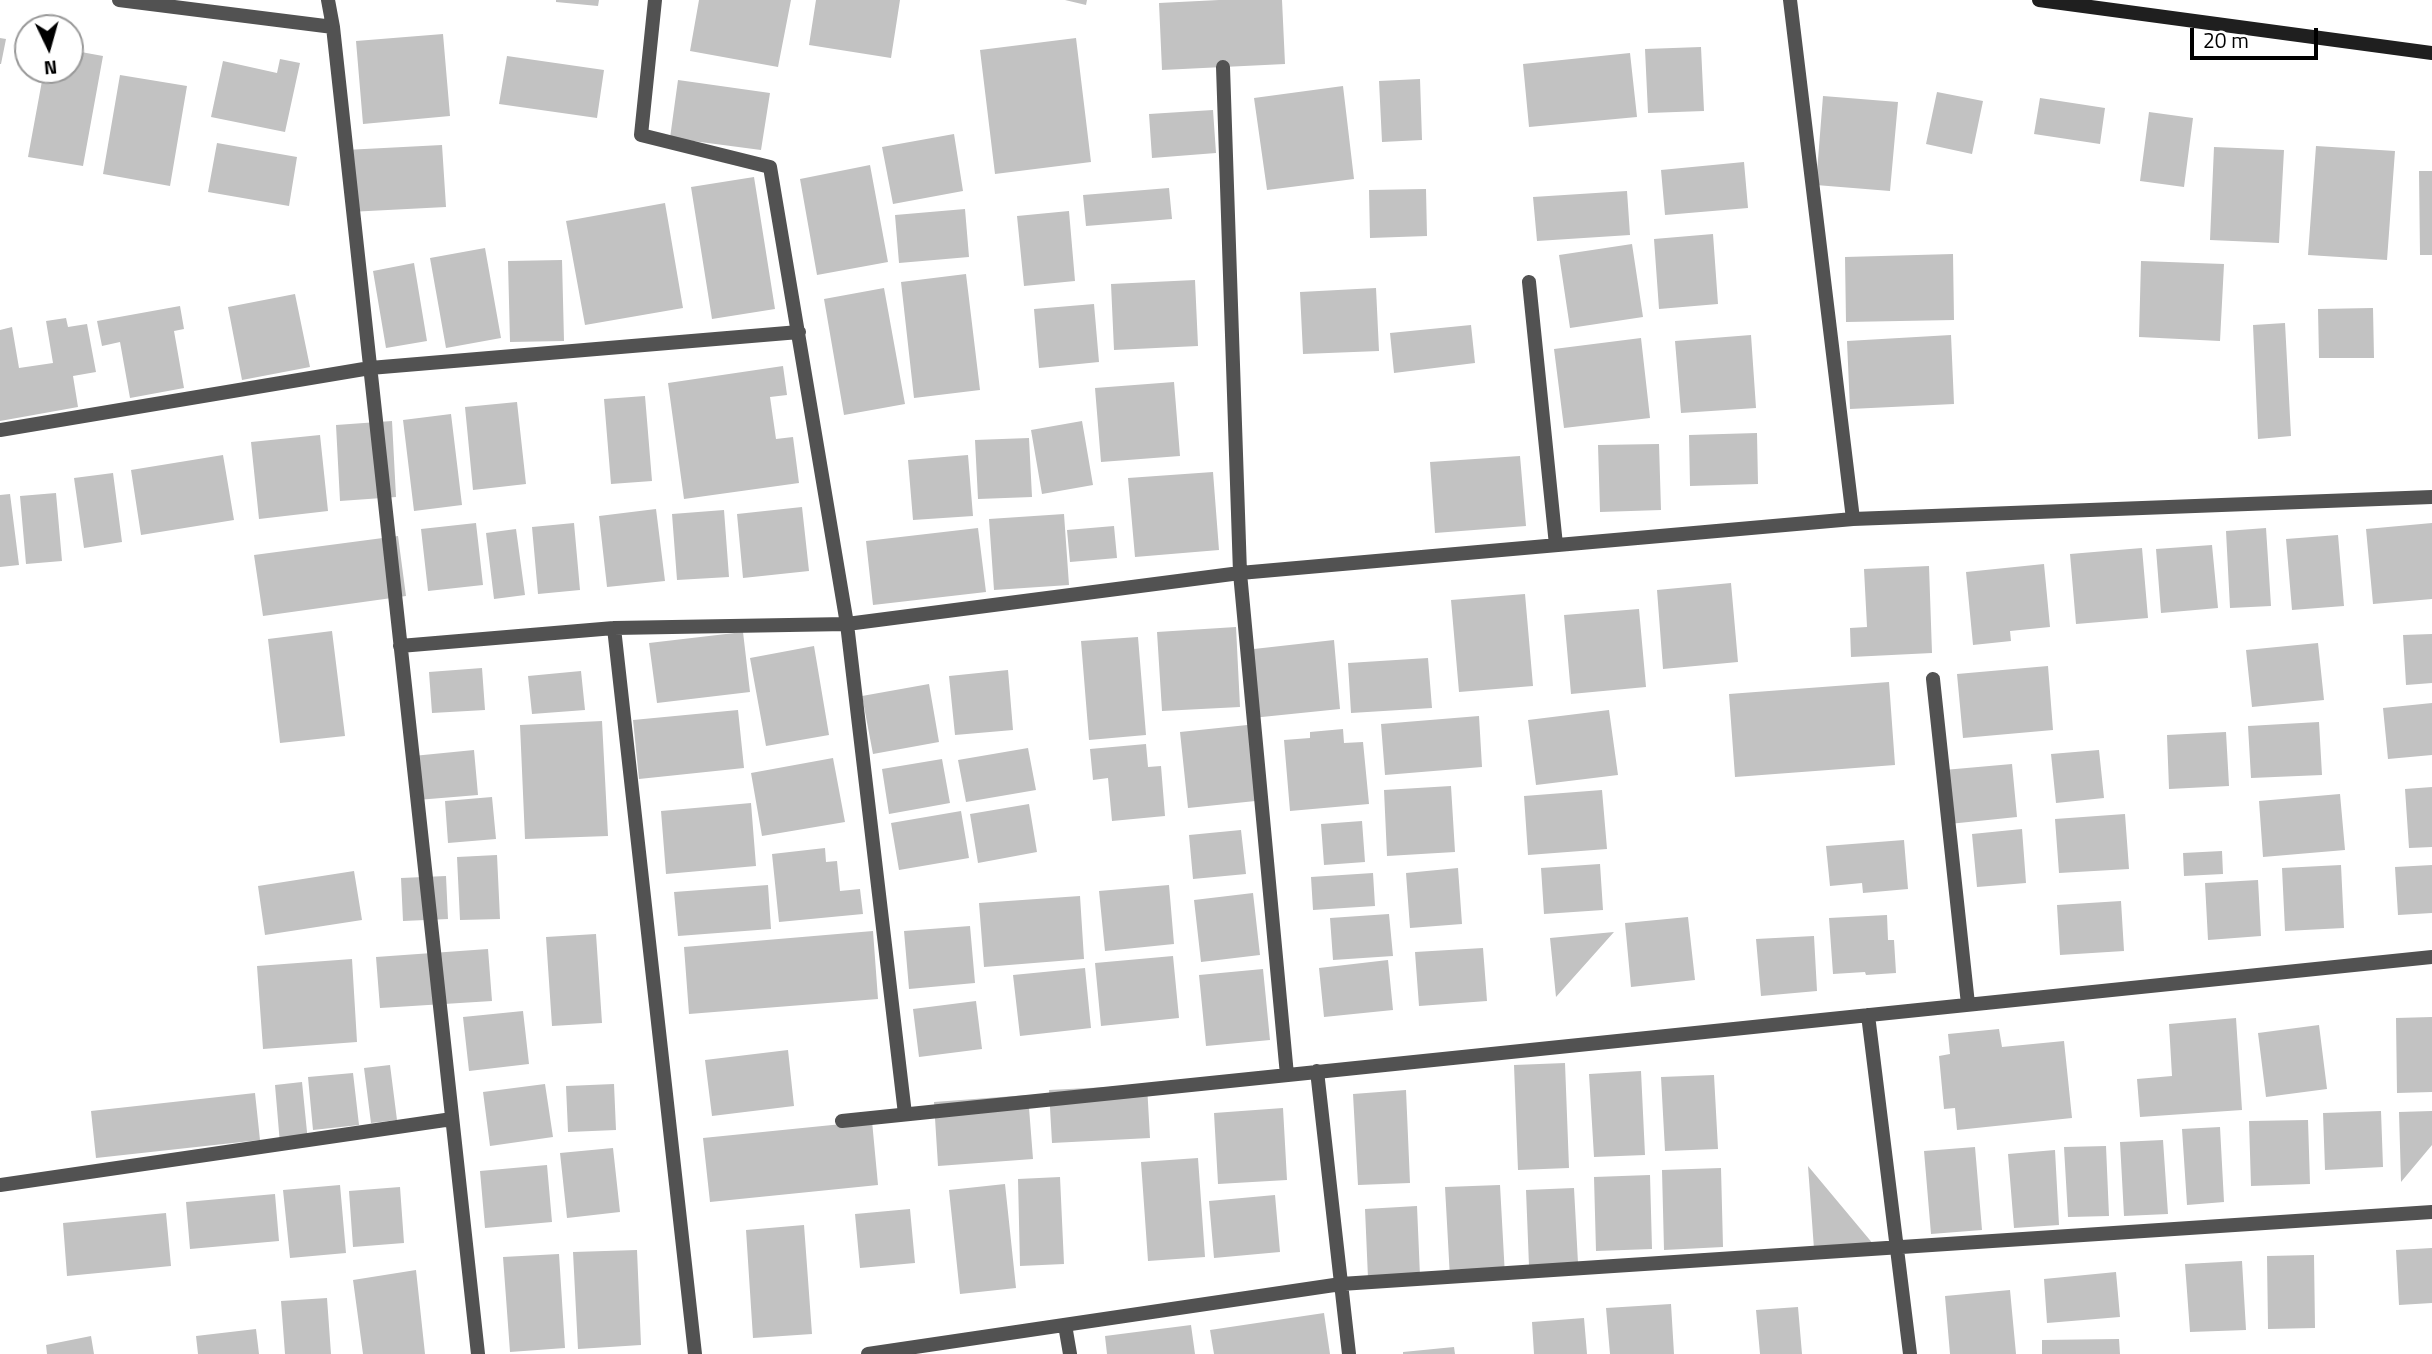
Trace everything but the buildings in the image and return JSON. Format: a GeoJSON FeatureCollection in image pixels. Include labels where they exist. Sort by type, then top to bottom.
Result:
{"type":"FeatureCollection","features":[{"type":"Feature","properties":{"kind":"main road"},"geometry":{"type":"LineString","coordinates":[[2039,0],[2432,53]]}},
{"type":"Feature","properties":{"kind":"street"},"geometry":{"type":"LineString","coordinates":[[119,0],[333,27]]}},
{"type":"Feature","properties":{"kind":"street"},"geometry":{"type":"LineString","coordinates":[[328,0],[478,1354]]}},
{"type":"Feature","properties":{"kind":"street"},"geometry":{"type":"LineString","coordinates":[[655,0],[640,135],[770,167],[847,624],[905,1114]]}},
{"type":"Feature","properties":{"kind":"street"},"geometry":{"type":"LineString","coordinates":[[1790,0],[1853,519]]}},
{"type":"Feature","properties":{"kind":"street"},"geometry":{"type":"LineString","coordinates":[[1223,67],[1240,573],[1287,1075]]}},
{"type":"Feature","properties":{"kind":"street"},"geometry":{"type":"LineString","coordinates":[[1529,282],[1556,545]]}},
{"type":"Feature","properties":{"kind":"street"},"geometry":{"type":"LineString","coordinates":[[0,430],[370,368],[799,332]]}},
{"type":"Feature","properties":{"kind":"street"},"geometry":{"type":"LineString","coordinates":[[400,646],[614,628],[847,624],[1240,573],[1853,519],[2432,497]]}},
{"type":"Feature","properties":{"kind":"street"},"geometry":{"type":"LineString","coordinates":[[614,628],[695,1354]]}},
{"type":"Feature","properties":{"kind":"street"},"geometry":{"type":"LineString","coordinates":[[1933,678],[1968,1004]]}},
{"type":"Feature","properties":{"kind":"street"},"geometry":{"type":"LineString","coordinates":[[842,1121],[2432,957]]}},
{"type":"Feature","properties":{"kind":"street"},"geometry":{"type":"LineString","coordinates":[[1868,1015],[1910,1354]]}},
{"type":"Feature","properties":{"kind":"street"},"geometry":{"type":"LineString","coordinates":[[1317,1071],[1349,1354]]}},
{"type":"Feature","properties":{"kind":"street"},"geometry":{"type":"LineString","coordinates":[[0,1185],[452,1119]]}},
{"type":"Feature","properties":{"kind":"street"},"geometry":{"type":"LineString","coordinates":[[868,1354],[1341,1284],[2432,1212]]}},
{"type":"Feature","properties":{"kind":"street"},"geometry":{"type":"LineString","coordinates":[[1065,1325],[1070,1354]]}}]}
